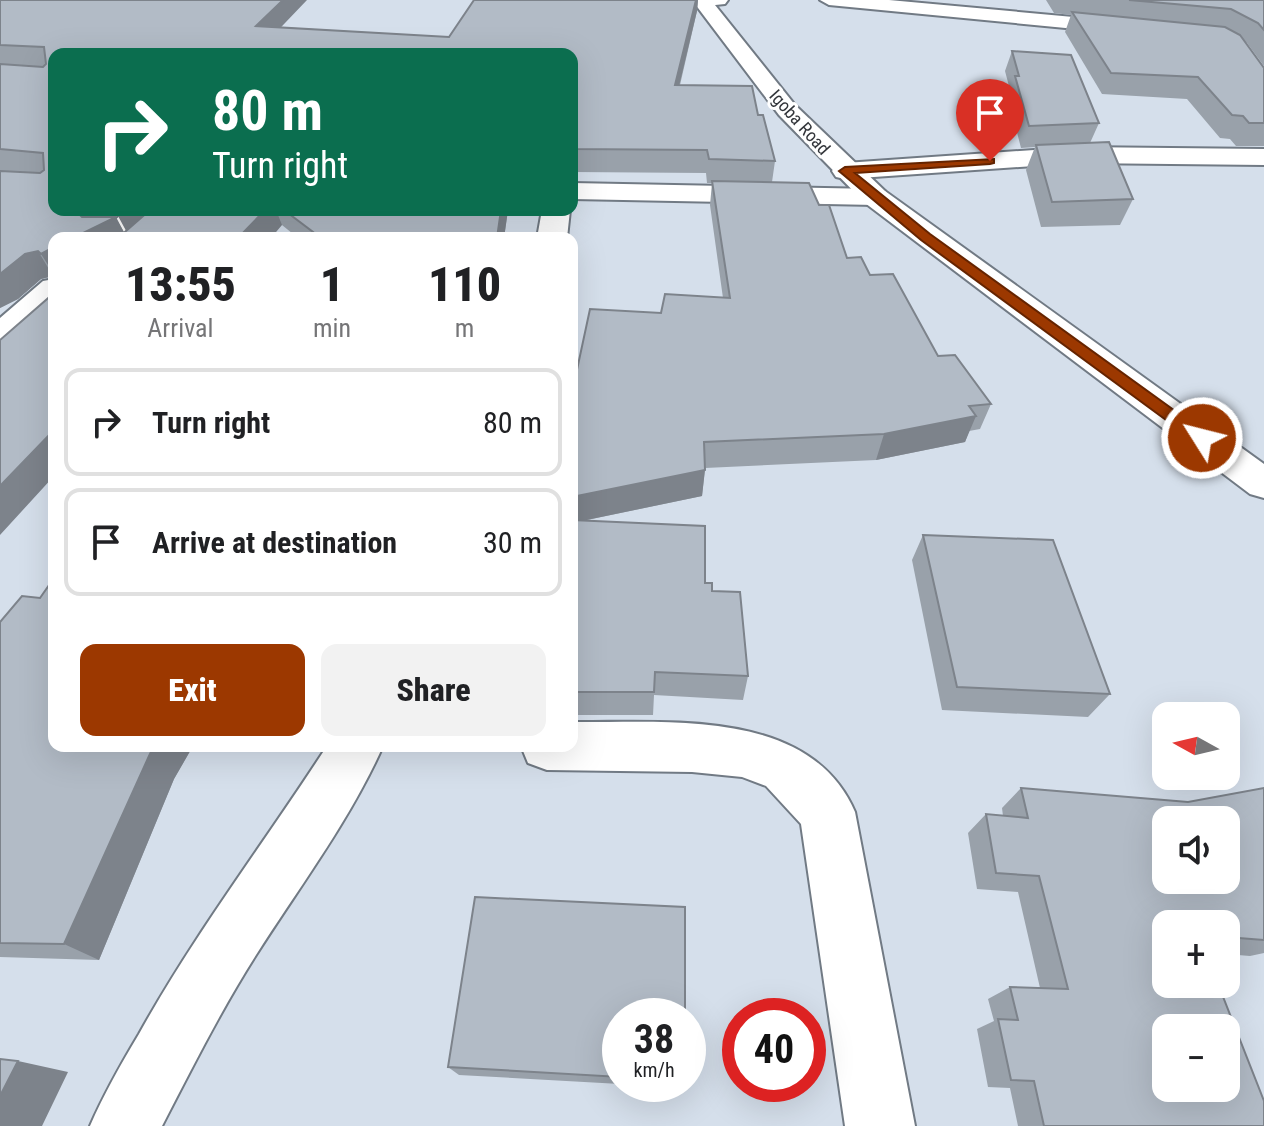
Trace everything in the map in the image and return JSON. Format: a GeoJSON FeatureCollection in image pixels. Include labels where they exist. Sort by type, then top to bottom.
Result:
{"type":"FeatureCollection","features":[{"type":"Feature","properties":{"kind":"street"},"geometry":{"type":"LineString","coordinates":[[829,0],[981,7],[1145,30]]}},
{"type":"Feature","properties":{"kind":"street","name":"Igoba Road"},"geometry":{"type":"LineString","coordinates":[[708,1],[787,110],[845,171],[875,197],[1264,484]]}},
{"type":"Feature","properties":{"kind":"street"},"geometry":{"type":"LineString","coordinates":[[845,171],[1078,155],[1264,157]]}},
{"type":"Feature","properties":{"kind":"street"},"geometry":{"type":"LineString","coordinates":[[578,191],[875,197]]}},
{"type":"Feature","properties":{"kind":"street"},"geometry":{"type":"LineString","coordinates":[[118,232],[136,216]]}},
{"type":"Feature","properties":{"kind":"street"},"geometry":{"type":"LineString","coordinates":[[0,335],[48,293]]}},
{"type":"Feature","properties":{"kind":"street"},"geometry":{"type":"LineString","coordinates":[[578,746],[692,748],[742,753],[784,768],[827,812],[880,1126]]}},
{"type":"Feature","properties":{"kind":"street"},"geometry":{"type":"LineString","coordinates":[[125,1126],[226,947],[293,850],[353,752]]}},
{"type":"Feature","properties":{"kind":"building"},"geometry":{"type":"Polygon","coordinates":[[[0,0],[283,0],[256,26],[449,37],[474,0],[696,0],[675,85],[752,86],[758,115],[763,115],[775,161],[709,159],[707,150],[578,149],[578,48],[48,48],[48,216],[116,217],[85,232],[48,232],[48,250],[41,254],[38,251],[25,254],[0,274],[0,171],[40,173],[44,170],[43,153],[0,149],[0,64],[43,67],[46,64],[44,47],[0,45],[0,0]]]}},
{"type":"Feature","properties":{"kind":"building"},"geometry":{"type":"Polygon","coordinates":[[[1129,0],[1264,0],[1264,30],[1258,23],[1231,9],[1129,0]]]}},
{"type":"Feature","properties":{"kind":"building"},"geometry":{"type":"Polygon","coordinates":[[[1072,12],[1225,27],[1240,35],[1264,68],[1264,123],[1249,123],[1243,116],[1232,115],[1198,77],[1111,73],[1072,12]]]}},
{"type":"Feature","properties":{"kind":"building"},"geometry":{"type":"Polygon","coordinates":[[[1012,51],[1071,55],[1099,123],[1029,126],[1015,76],[1019,76],[1012,51]]]}},
{"type":"Feature","properties":{"kind":"building"},"geometry":{"type":"Polygon","coordinates":[[[1109,142],[1133,199],[1052,202],[1036,145],[1109,142]]]}},
{"type":"Feature","properties":{"kind":"building"},"geometry":{"type":"Polygon","coordinates":[[[712,181],[809,183],[819,205],[829,205],[847,258],[861,257],[870,275],[893,274],[938,356],[955,355],[991,404],[969,406],[976,416],[884,434],[704,442],[705,470],[578,496],[578,365],[590,309],[661,313],[665,294],[730,298],[712,181]]]}},
{"type":"Feature","properties":{"kind":"building"},"geometry":{"type":"Polygon","coordinates":[[[143,216],[259,216],[244,232],[125,232],[143,216]]]}},
{"type":"Feature","properties":{"kind":"building"},"geometry":{"type":"Polygon","coordinates":[[[292,216],[500,216],[498,232],[313,232],[292,216]]]}},
{"type":"Feature","properties":{"kind":"building"},"geometry":{"type":"Polygon","coordinates":[[[48,298],[48,436],[0,486],[0,340],[48,298]]]}},
{"type":"Feature","properties":{"kind":"building"},"geometry":{"type":"Polygon","coordinates":[[[578,520],[705,526],[705,583],[712,583],[712,591],[740,592],[748,676],[655,672],[654,692],[578,692],[578,520]]]}},
{"type":"Feature","properties":{"kind":"building"},"geometry":{"type":"Polygon","coordinates":[[[923,535],[1053,540],[1110,694],[957,687],[923,535]]]}},
{"type":"Feature","properties":{"kind":"building"},"geometry":{"type":"Polygon","coordinates":[[[48,587],[48,752],[151,752],[64,944],[0,943],[0,622],[22,596],[40,598],[48,587]]]}},
{"type":"Feature","properties":{"kind":"building"},"geometry":{"type":"Polygon","coordinates":[[[1021,788],[1188,802],[1264,788],[1264,940],[1240,938],[1240,910],[1152,910],[1152,998],[1224,998],[1230,1014],[1152,1014],[1152,1102],[1240,1102],[1240,1040],[1264,1101],[1264,1126],[1044,1126],[1034,1081],[1011,1080],[998,1019],[1018,1020],[1010,987],[1068,989],[1039,876],[996,873],[986,814],[1028,818],[1021,788]]]}},
{"type":"Feature","properties":{"kind":"building"},"geometry":{"type":"Polygon","coordinates":[[[475,897],[685,907],[685,998],[602,998],[602,1076],[448,1067],[475,897]]]}},
{"type":"Feature","properties":{"kind":"building"},"geometry":{"type":"Polygon","coordinates":[[[0,1059],[18,1061],[0,1096],[0,1059]]]}},
{"type":"Feature","properties":{"kind":"route"},"geometry":{"type":"LineString","coordinates":[[990,161],[845,171],[926,237],[1202,438]]}}]}
